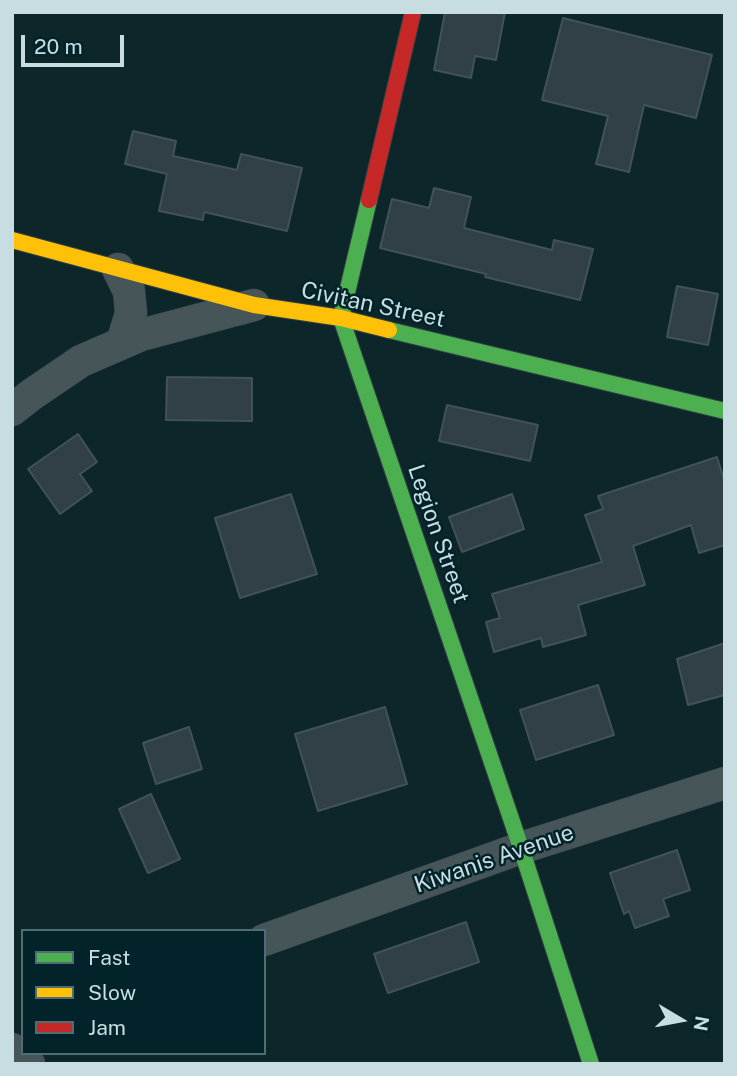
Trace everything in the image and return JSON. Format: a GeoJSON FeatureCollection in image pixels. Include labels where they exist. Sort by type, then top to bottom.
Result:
{"type":"FeatureCollection","features":[{"type":"Feature","properties":{"kind":"street"},"geometry":{"type":"LineString","coordinates":[[341,318],[413,12]]}},
{"type":"Feature","properties":{"kind":"street","name":"Civitan Street"},"geometry":{"type":"LineString","coordinates":[[12,240],[254,305],[341,318],[725,411]]}},
{"type":"Feature","properties":{"kind":"street"},"geometry":{"type":"LineString","coordinates":[[118,269],[129,291],[131,313],[122,343]]}},
{"type":"Feature","properties":{"kind":"street"},"geometry":{"type":"LineString","coordinates":[[12,410],[81,361],[122,343],[141,335],[254,305]]}},
{"type":"Feature","properties":{"kind":"street","name":"Legion Street"},"geometry":{"type":"LineString","coordinates":[[341,318],[521,848],[591,1064]]}},
{"type":"Feature","properties":{"kind":"street","name":"Kiwanis Avenue"},"geometry":{"type":"LineString","coordinates":[[266,939],[521,848],[725,783]]}},
{"type":"Feature","properties":{"kind":"street"},"geometry":{"type":"LineString","coordinates":[[12,1048],[29,1064]]}},
{"type":"Feature","properties":{"kind":"building"},"geometry":{"type":"Polygon","coordinates":[[[445,12],[505,12],[496,60],[475,56],[471,78],[434,70],[445,12]]]}},
{"type":"Feature","properties":{"kind":"building"},"geometry":{"type":"Polygon","coordinates":[[[563,18],[712,55],[696,118],[644,105],[629,172],[596,164],[608,116],[542,100],[563,18]]]}},
{"type":"Feature","properties":{"kind":"building"},"geometry":{"type":"Polygon","coordinates":[[[133,131],[176,141],[173,156],[237,170],[241,154],[302,168],[287,231],[204,212],[203,220],[159,211],[167,174],[125,164],[133,131]]]}},
{"type":"Feature","properties":{"kind":"building"},"geometry":{"type":"Polygon","coordinates":[[[434,188],[471,197],[464,228],[552,250],[554,240],[593,249],[580,300],[380,248],[392,199],[429,208],[434,188]]]}},
{"type":"Feature","properties":{"kind":"building"},"geometry":{"type":"Polygon","coordinates":[[[677,286],[718,294],[708,345],[667,337],[677,286]]]}},
{"type":"Feature","properties":{"kind":"building"},"geometry":{"type":"Polygon","coordinates":[[[167,377],[252,378],[252,421],[166,420],[167,377]]]}},
{"type":"Feature","properties":{"kind":"building"},"geometry":{"type":"Polygon","coordinates":[[[447,405],[538,425],[530,461],[439,441],[447,405]]]}},
{"type":"Feature","properties":{"kind":"building"},"geometry":{"type":"Polygon","coordinates":[[[78,434],[97,462],[80,474],[92,491],[60,514],[28,469],[78,434]]]}},
{"type":"Feature","properties":{"kind":"building"},"geometry":{"type":"Polygon","coordinates":[[[717,457],[725,483],[725,545],[699,553],[691,525],[633,546],[645,585],[578,605],[586,635],[543,647],[541,638],[494,652],[486,622],[500,618],[492,594],[602,562],[585,515],[603,509],[598,496],[717,457]]]}},
{"type":"Feature","properties":{"kind":"building"},"geometry":{"type":"Polygon","coordinates":[[[291,494],[317,574],[240,598],[215,518],[291,494]]]}},
{"type":"Feature","properties":{"kind":"building"},"geometry":{"type":"Polygon","coordinates":[[[512,494],[524,529],[462,552],[449,517],[512,494]]]}},
{"type":"Feature","properties":{"kind":"building"},"geometry":{"type":"Polygon","coordinates":[[[725,643],[725,695],[688,705],[677,659],[725,643]]]}},
{"type":"Feature","properties":{"kind":"building"},"geometry":{"type":"Polygon","coordinates":[[[598,685],[614,735],[536,760],[520,710],[598,685]]]}},
{"type":"Feature","properties":{"kind":"building"},"geometry":{"type":"Polygon","coordinates":[[[385,707],[407,784],[318,811],[295,734],[385,707]]]}},
{"type":"Feature","properties":{"kind":"building"},"geometry":{"type":"Polygon","coordinates":[[[189,727],[202,769],[156,784],[143,743],[189,727]]]}},
{"type":"Feature","properties":{"kind":"building"},"geometry":{"type":"Polygon","coordinates":[[[151,794],[180,859],[148,873],[119,809],[151,794]]]}},
{"type":"Feature","properties":{"kind":"building"},"geometry":{"type":"Polygon","coordinates":[[[677,850],[690,890],[663,899],[669,916],[635,928],[629,911],[624,914],[610,873],[677,850]]]}},
{"type":"Feature","properties":{"kind":"building"},"geometry":{"type":"Polygon","coordinates":[[[466,922],[479,962],[388,993],[374,954],[466,922]]]}},
{"type":"Feature","properties":{"kind":"traffic: fast"},"geometry":{"type":"LineString","coordinates":[[369,200],[341,318],[521,848],[591,1064]]}},
{"type":"Feature","properties":{"kind":"traffic: fast"},"geometry":{"type":"LineString","coordinates":[[389,330],[725,411]]}},
{"type":"Feature","properties":{"kind":"traffic: slow"},"geometry":{"type":"LineString","coordinates":[[12,240],[254,305],[341,318],[389,330]]}},
{"type":"Feature","properties":{"kind":"traffic: jam"},"geometry":{"type":"LineString","coordinates":[[369,200],[413,12]]}}]}
